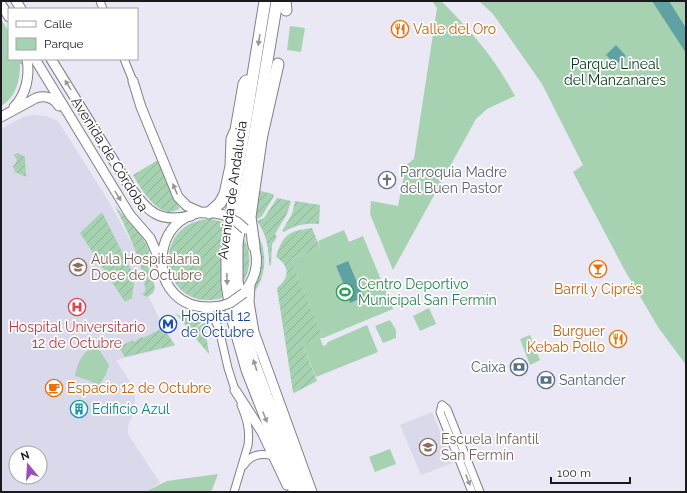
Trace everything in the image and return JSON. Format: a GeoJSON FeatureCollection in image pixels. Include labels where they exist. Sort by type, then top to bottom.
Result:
{"type":"FeatureCollection","features":[{"type":"Feature","properties":{"kind":"highway","name":"Avenida de Andalucía"},"geometry":{"type":"LineString","coordinates":[[265,1],[228,238],[228,290],[237,339],[247,370],[295,492]]}},
{"type":"Feature","properties":{"kind":"highway","name":"Avenida de Andalucía"},"geometry":{"type":"LineString","coordinates":[[277,1],[237,244],[237,281],[246,336],[254,363],[306,492]]}},
{"type":"Feature","properties":{"kind":"highway"},"geometry":{"type":"LineString","coordinates":[[206,213],[220,203],[225,194],[232,153],[232,139],[236,130],[244,84],[255,64]]}},
{"type":"Feature","properties":{"kind":"highway"},"geometry":{"type":"LineString","coordinates":[[261,139],[278,64]]}},
{"type":"Feature","properties":{"kind":"highway"},"geometry":{"type":"LineString","coordinates":[[254,246],[250,217],[268,88],[265,71]]}},
{"type":"Feature","properties":{"kind":"main road"},"geometry":{"type":"LineString","coordinates":[[1,4],[8,15]]}},
{"type":"Feature","properties":{"kind":"main road"},"geometry":{"type":"LineString","coordinates":[[4,115],[21,99],[24,93],[28,77],[27,60]]}},
{"type":"Feature","properties":{"kind":"main road","name":"Avenida de Córdoba"},"geometry":{"type":"LineString","coordinates":[[35,60],[130,215],[150,238],[161,263]]}},
{"type":"Feature","properties":{"kind":"main road","name":"Avenida de Córdoba"},"geometry":{"type":"LineString","coordinates":[[53,60],[138,198],[152,212],[164,218],[191,216]]}},
{"type":"Feature","properties":{"kind":"main road"},"geometry":{"type":"LineString","coordinates":[[133,81],[141,107],[178,197],[183,204],[206,213],[224,215],[237,222],[251,237],[256,255],[254,275],[244,293],[230,303],[221,306],[203,307],[188,303],[174,293],[165,279],[161,263],[162,250],[171,231],[179,223],[191,216],[206,213]]}},
{"type":"Feature","properties":{"kind":"main road"},"geometry":{"type":"LineString","coordinates":[[4,115],[39,97],[52,98],[58,103],[86,149],[98,163]]}},
{"type":"Feature","properties":{"kind":"main road"},"geometry":{"type":"LineString","coordinates":[[250,284],[249,302],[254,332],[312,492]]}},
{"type":"Feature","properties":{"kind":"main road"},"geometry":{"type":"LineString","coordinates":[[235,390],[262,432],[291,492]]}},
{"type":"Feature","properties":{"kind":"street"},"geometry":{"type":"LineString","coordinates":[[124,60],[133,81]]}},
{"type":"Feature","properties":{"kind":"street"},"geometry":{"type":"LineString","coordinates":[[203,307],[214,318],[219,329],[228,368],[249,428],[248,445],[234,492]]}},
{"type":"Feature","properties":{"kind":"street"},"geometry":{"type":"LineString","coordinates":[[472,492],[444,411],[480,492]]}},
{"type":"Feature","properties":{"kind":"street"},"geometry":{"type":"LineString","coordinates":[[241,470],[246,462],[257,455],[263,454],[273,456]]}},
{"type":"Feature","properties":{"kind":"shaded area","name":"Hospital Universitario 12 de Octubre"},"geometry":{"type":"Polygon","coordinates":[[[32,115],[46,116],[58,121],[109,202],[152,279],[148,295],[175,346],[116,360],[131,383],[135,394],[135,410],[128,426],[128,434],[160,483],[145,492],[1,492],[1,129],[23,117],[32,115]]]}},
{"type":"Feature","properties":{"kind":"shaded area","name":"Escuela Infantil San Fermín"},"geometry":{"type":"Polygon","coordinates":[[[432,412],[453,463],[421,475],[400,425],[432,412]]]}},
{"type":"Feature","properties":{"kind":"green space"},"geometry":{"type":"Polygon","coordinates":[[[432,1],[441,1],[472,34],[500,70],[515,96],[487,109],[476,119],[393,270],[370,214],[371,201],[398,206],[406,165],[414,159],[437,8],[432,1]]]}},
{"type":"Feature","properties":{"kind":"green space","name":"Parque Lineal del Manzanares"},"geometry":{"type":"Polygon","coordinates":[[[479,1],[686,1],[686,365],[658,327],[624,269],[573,172],[583,165],[542,84],[493,14],[479,1]]]}},
{"type":"Feature","properties":{"kind":"green space"},"geometry":{"type":"Polygon","coordinates":[[[1,19],[8,30],[8,60],[21,60],[23,64],[20,64],[18,82],[14,93],[1,106],[1,19]]]}},
{"type":"Feature","properties":{"kind":"green space"},"geometry":{"type":"Polygon","coordinates":[[[290,26],[305,28],[301,52],[287,50],[290,26]]]}},
{"type":"Feature","properties":{"kind":"green space"},"geometry":{"type":"Polygon","coordinates":[[[18,153],[25,157],[26,177],[15,172],[13,166],[17,160],[14,155],[18,153]]]}},
{"type":"Feature","properties":{"kind":"green space"},"geometry":{"type":"Polygon","coordinates":[[[158,160],[174,200],[180,208],[173,211],[166,211],[159,208],[152,202],[146,196],[133,175],[158,160]]]}},
{"type":"Feature","properties":{"kind":"green space"},"geometry":{"type":"Polygon","coordinates":[[[259,189],[261,191],[273,194],[274,196],[262,216],[256,220],[259,189]]]}},
{"type":"Feature","properties":{"kind":"green space"},"geometry":{"type":"Polygon","coordinates":[[[277,198],[291,201],[287,214],[275,234],[277,237],[272,244],[271,265],[269,265],[267,242],[257,221],[264,218],[277,198]]]}},
{"type":"Feature","properties":{"kind":"green space"},"geometry":{"type":"Polygon","coordinates":[[[295,201],[320,205],[319,224],[300,225],[284,232],[282,231],[292,214],[295,201]]]}},
{"type":"Feature","properties":{"kind":"green space"},"geometry":{"type":"Polygon","coordinates":[[[115,206],[143,238],[149,250],[148,260],[155,288],[153,293],[147,297],[142,294],[145,292],[139,260],[115,206]]]}},
{"type":"Feature","properties":{"kind":"green space"},"geometry":{"type":"Polygon","coordinates":[[[102,212],[132,272],[134,283],[132,298],[125,302],[80,233],[102,212]]]}},
{"type":"Feature","properties":{"kind":"green space"},"geometry":{"type":"Polygon","coordinates":[[[211,219],[223,222],[221,260],[222,298],[201,300],[185,293],[174,281],[169,266],[170,249],[177,235],[191,224],[211,219]]]}},
{"type":"Feature","properties":{"kind":"green space"},"geometry":{"type":"Polygon","coordinates":[[[312,228],[320,248],[291,259],[323,338],[303,345],[317,381],[294,393],[277,288],[284,280],[287,272],[284,264],[276,257],[281,243],[288,235],[292,232],[312,228]]]}},
{"type":"Feature","properties":{"kind":"green space"},"geometry":{"type":"Polygon","coordinates":[[[256,230],[260,238],[264,254],[264,262],[261,279],[253,294],[261,257],[256,237],[256,230]]]}},
{"type":"Feature","properties":{"kind":"green space","name":"Centro Deportivo Municipal San Fermín"},"geometry":{"type":"Polygon","coordinates":[[[344,230],[349,242],[363,236],[393,309],[323,338],[291,259],[320,248],[318,241],[344,230]]]}},
{"type":"Feature","properties":{"kind":"green space"},"geometry":{"type":"Polygon","coordinates":[[[243,238],[248,249],[249,267],[242,284],[242,251],[243,238]]]}},
{"type":"Feature","properties":{"kind":"green space"},"geometry":{"type":"Polygon","coordinates":[[[429,308],[436,324],[420,331],[413,316],[429,308]]]}},
{"type":"Feature","properties":{"kind":"green space"},"geometry":{"type":"Polygon","coordinates":[[[175,313],[180,316],[184,315],[203,321],[193,330],[190,330],[175,313]]]}},
{"type":"Feature","properties":{"kind":"green space"},"geometry":{"type":"Polygon","coordinates":[[[390,320],[396,330],[396,338],[383,343],[375,326],[390,320]]]}},
{"type":"Feature","properties":{"kind":"green space"},"geometry":{"type":"Polygon","coordinates":[[[207,322],[208,324],[205,329],[209,354],[192,334],[198,326],[207,322]]]}},
{"type":"Feature","properties":{"kind":"green space"},"geometry":{"type":"Polygon","coordinates":[[[367,325],[378,352],[316,377],[303,345],[320,338],[323,346],[328,342],[367,325]]]}},
{"type":"Feature","properties":{"kind":"green space"},"geometry":{"type":"Polygon","coordinates":[[[163,328],[175,345],[125,357],[119,347],[133,340],[134,342],[163,328]]]}},
{"type":"Feature","properties":{"kind":"green space"},"geometry":{"type":"Polygon","coordinates":[[[530,335],[540,360],[530,365],[520,339],[530,335]]]}},
{"type":"Feature","properties":{"kind":"green space"},"geometry":{"type":"Polygon","coordinates":[[[95,347],[98,348],[109,365],[99,386],[88,380],[75,376],[77,367],[83,355],[95,347]]]}},
{"type":"Feature","properties":{"kind":"green space"},"geometry":{"type":"Polygon","coordinates":[[[390,449],[396,464],[375,472],[369,457],[390,449]]]}},
{"type":"Feature","properties":{"kind":"green space"},"geometry":{"type":"Polygon","coordinates":[[[218,474],[210,492],[145,492],[167,481],[218,474]]]}},
{"type":"Feature","properties":{"kind":"water"},"geometry":{"type":"Polygon","coordinates":[[[652,1],[669,1],[686,28],[686,53],[652,1]]]}},
{"type":"Feature","properties":{"kind":"water"},"geometry":{"type":"Polygon","coordinates":[[[616,45],[626,56],[616,65],[606,55],[616,45]]]}},
{"type":"Feature","properties":{"kind":"water"},"geometry":{"type":"Polygon","coordinates":[[[348,261],[364,297],[350,303],[350,299],[336,266],[348,261]]]}},
{"type":"Feature","properties":{"kind":"place","name":"Valle del Oro"},"geometry":{"type":"Point","coordinates":[400,29]}},
{"type":"Feature","properties":{"kind":"place","name":"Parroquia Madre del Buen Pastor"},"geometry":{"type":"Point","coordinates":[387,180]}},
{"type":"Feature","properties":{"kind":"place","name":"Aula Hospitalaria Doce de Octubre"},"geometry":{"type":"Point","coordinates":[78,267]}},
{"type":"Feature","properties":{"kind":"place","name":"Barril y Ciprés"},"geometry":{"type":"Point","coordinates":[598,269]}},
{"type":"Feature","properties":{"kind":"place","name":"Centro Deportivo Municipal San Fermín"},"geometry":{"type":"Point","coordinates":[345,292]}},
{"type":"Feature","properties":{"kind":"place","name":"Hospital Universitario 12 de Octubre"},"geometry":{"type":"Point","coordinates":[77,307]}},
{"type":"Feature","properties":{"kind":"place","name":"Hospital 12 de Octubre"},"geometry":{"type":"Point","coordinates":[168,324]}},
{"type":"Feature","properties":{"kind":"place","name":"Burguer Kebab Pollo"},"geometry":{"type":"Point","coordinates":[618,339]}},
{"type":"Feature","properties":{"kind":"place","name":"Caixa"},"geometry":{"type":"Point","coordinates":[519,367]}},
{"type":"Feature","properties":{"kind":"place","name":"Santander"},"geometry":{"type":"Point","coordinates":[546,380]}},
{"type":"Feature","properties":{"kind":"place","name":"Espacio 12 de Octubre"},"geometry":{"type":"Point","coordinates":[54,388]}},
{"type":"Feature","properties":{"kind":"place","name":"Edificio Azul"},"geometry":{"type":"Point","coordinates":[79,409]}},
{"type":"Feature","properties":{"kind":"place","name":"Escuela Infantil San Fermín"},"geometry":{"type":"Point","coordinates":[428,447]}}]}
